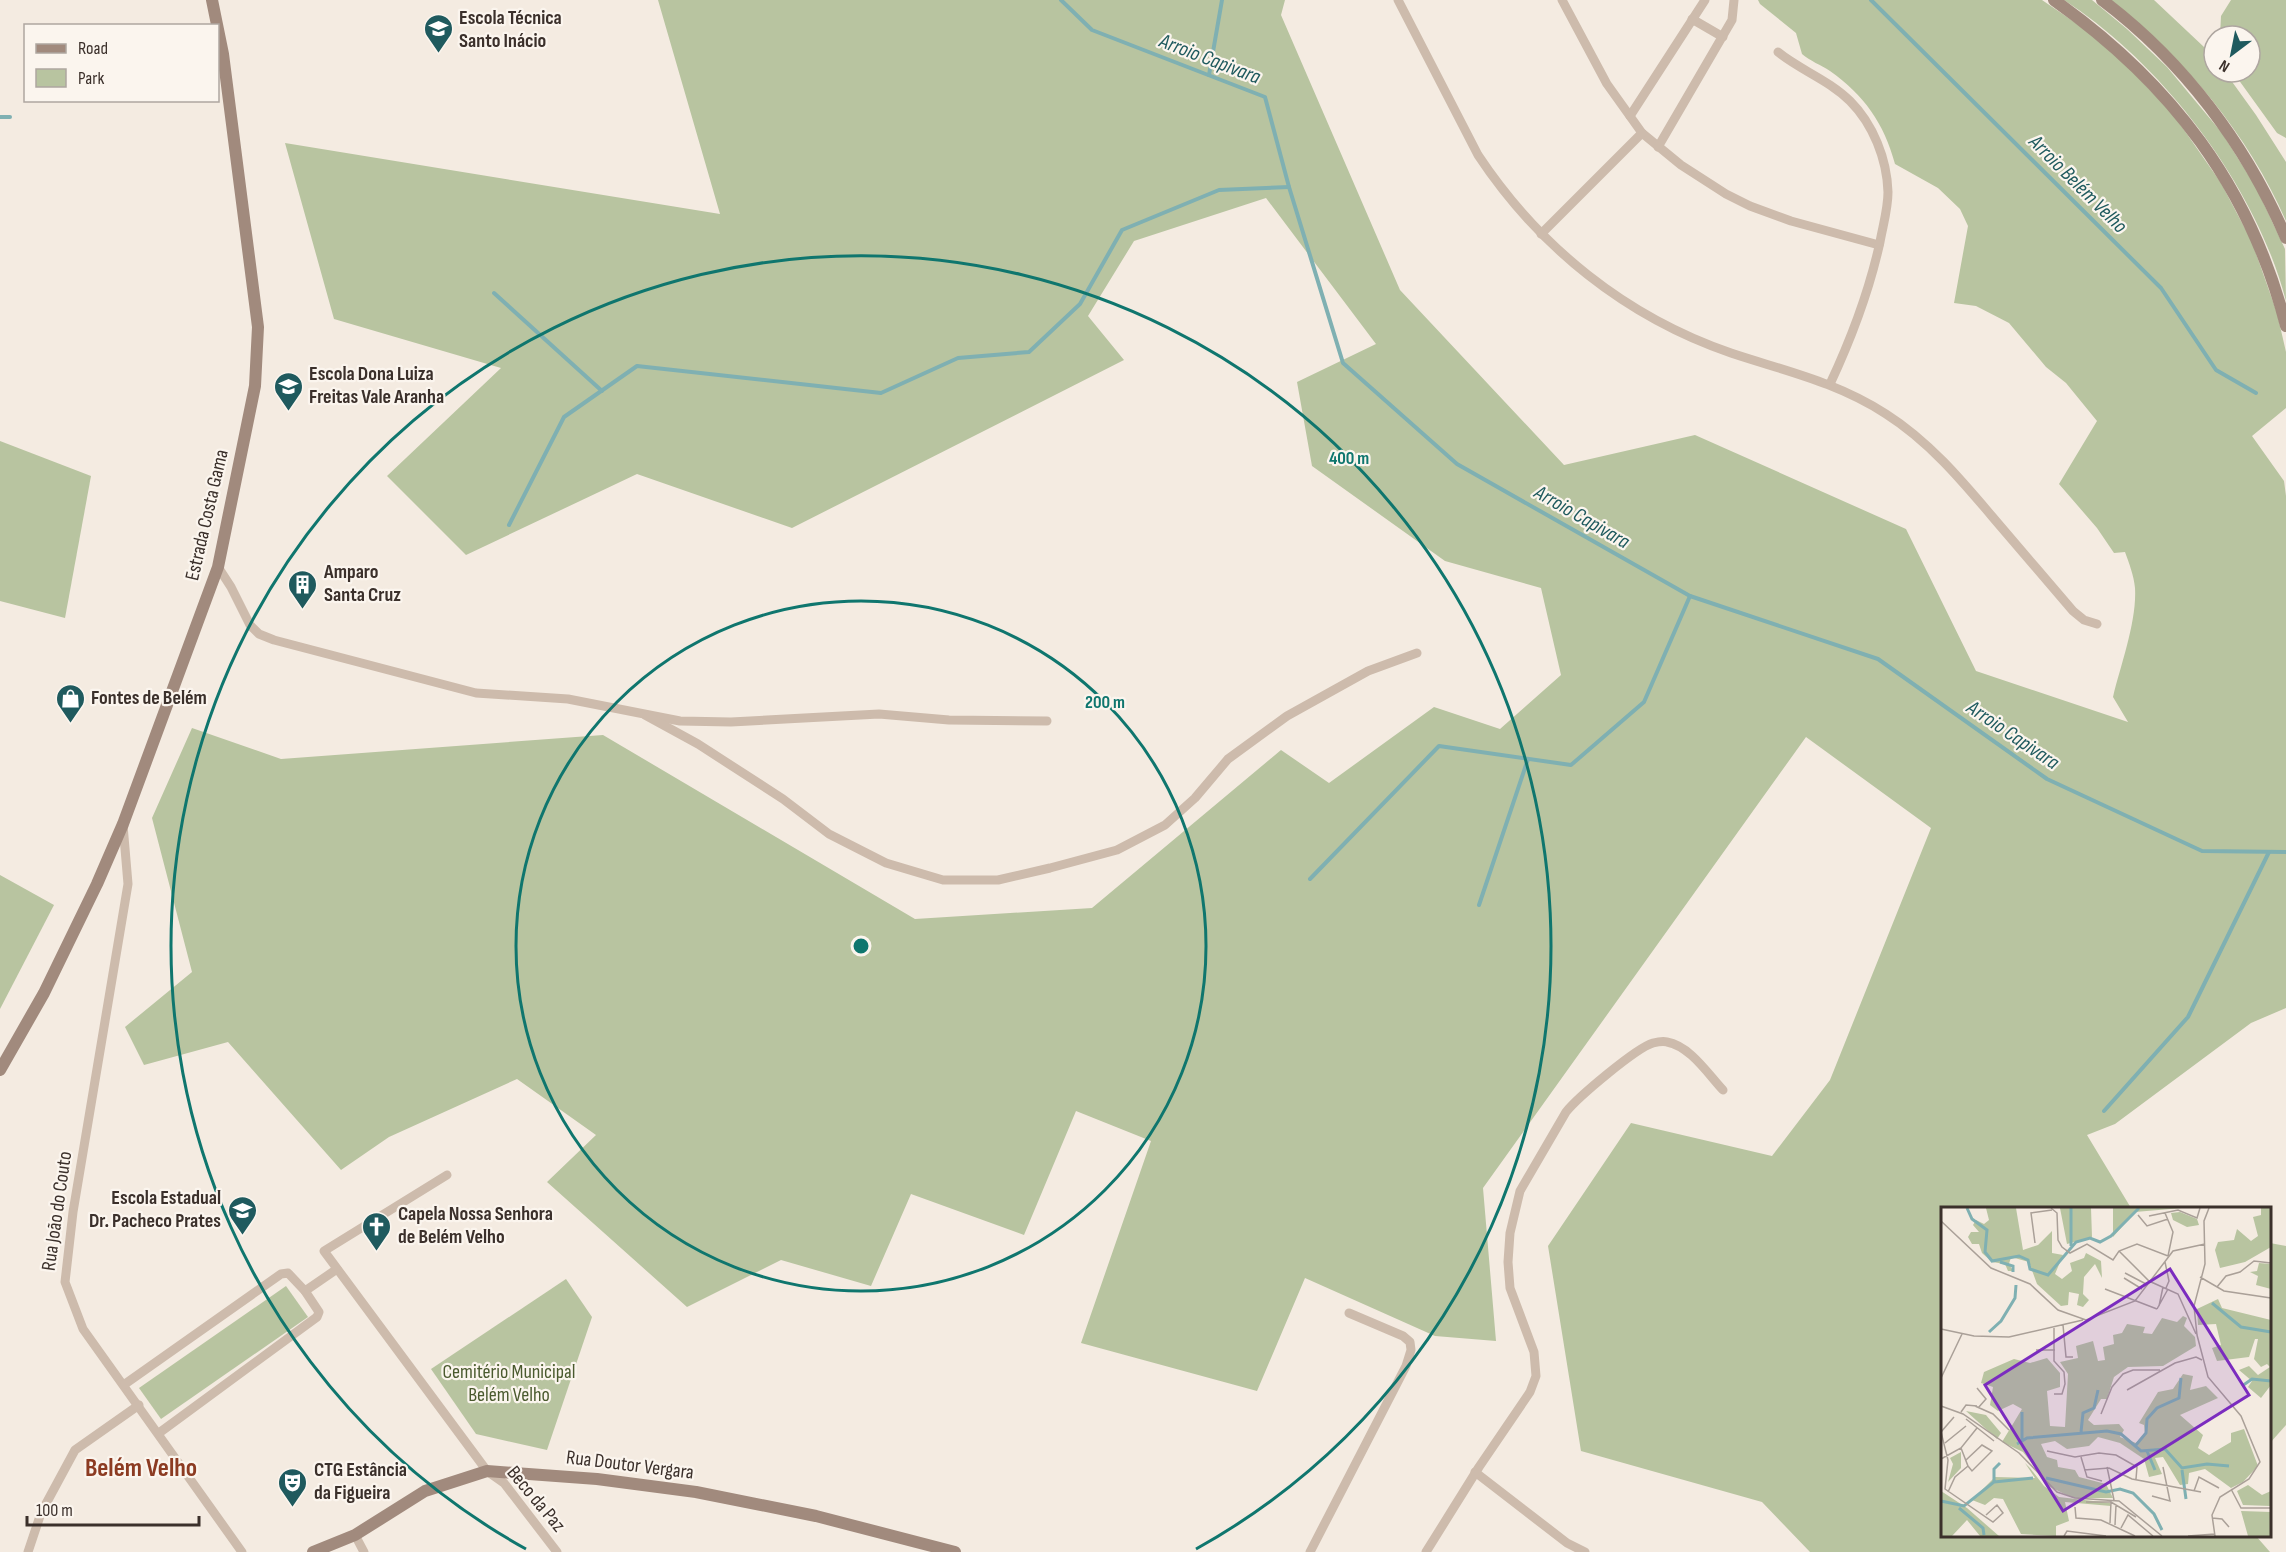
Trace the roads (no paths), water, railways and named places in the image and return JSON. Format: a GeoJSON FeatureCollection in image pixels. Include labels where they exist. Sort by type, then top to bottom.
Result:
{"type":"FeatureCollection","features":[{"type":"Feature","properties":{"kind":"main road","name":"Estrada Costa Gama"},"geometry":{"type":"LineString","coordinates":[[212,0],[217,24]]}},
{"type":"Feature","properties":{"kind":"main road"},"geometry":{"type":"LineString","coordinates":[[2054,0],[2091,27],[2145,74],[2205,147],[2240,204],[2277,290],[2286,326]]}},
{"type":"Feature","properties":{"kind":"main road"},"geometry":{"type":"LineString","coordinates":[[2102,0],[2156,46],[2215,114],[2247,162],[2286,238]]}},
{"type":"Feature","properties":{"kind":"main road","name":"Estrada Costa Gama"},"geometry":{"type":"LineString","coordinates":[[0,1070],[44,993],[97,884],[123,824],[218,567],[255,386],[258,327],[224,57],[219,33]]}},
{"type":"Feature","properties":{"kind":"main road","name":"Rua Doutor Vergara"},"geometry":{"type":"LineString","coordinates":[[313,1552],[355,1534],[425,1491],[487,1471],[597,1479],[696,1492],[816,1516],[955,1552]]}},
{"type":"Feature","properties":{"kind":"street"},"geometry":{"type":"LineString","coordinates":[[1398,0],[1479,155],[1511,200],[1541,234],[1566,257],[1609,291],[1672,329],[1731,353],[1830,384],[1886,414],[1934,452],[1961,479],[2073,610],[2084,620],[2097,624]]}},
{"type":"Feature","properties":{"kind":"street"},"geometry":{"type":"LineString","coordinates":[[1562,0],[1607,84],[1642,133],[1658,147],[1701,179],[1750,206],[1791,221],[1879,245]]}},
{"type":"Feature","properties":{"kind":"street"},"geometry":{"type":"LineString","coordinates":[[1630,116],[1705,0]]}},
{"type":"Feature","properties":{"kind":"street"},"geometry":{"type":"LineString","coordinates":[[1658,147],[1732,20],[1734,0]]}},
{"type":"Feature","properties":{"kind":"street"},"geometry":{"type":"LineString","coordinates":[[1692,19],[1723,37]]}},
{"type":"Feature","properties":{"kind":"street"},"geometry":{"type":"LineString","coordinates":[[1778,52],[1793,65],[1832,86],[1849,100],[1872,132],[1886,171],[1888,193],[1872,279],[1856,326],[1830,384]]}},
{"type":"Feature","properties":{"kind":"street"},"geometry":{"type":"LineString","coordinates":[[1541,234],[1642,133]]}},
{"type":"Feature","properties":{"kind":"street"},"geometry":{"type":"LineString","coordinates":[[218,567],[250,625],[259,634],[274,640],[476,693],[568,699],[680,721],[731,722],[869,714],[949,720],[1047,721]]}},
{"type":"Feature","properties":{"kind":"street"},"geometry":{"type":"LineString","coordinates":[[645,715],[698,744],[783,799],[829,834],[886,863],[943,880],[998,880],[1117,850],[1165,825],[1195,798],[1228,759],[1287,716],[1368,670],[1417,653]]}},
{"type":"Feature","properties":{"kind":"street","name":"Rua João do Couto"},"geometry":{"type":"LineString","coordinates":[[123,824],[128,885],[73,1212],[65,1282],[83,1329],[125,1384],[243,1552]]}},
{"type":"Feature","properties":{"kind":"street"},"geometry":{"type":"LineString","coordinates":[[1426,1552],[1475,1472],[1530,1392],[1536,1376],[1534,1352],[1510,1288],[1508,1262],[1510,1233],[1520,1191],[1566,1112],[1575,1100],[1641,1049],[1654,1042],[1668,1042],[1685,1050],[1723,1090]]}},
{"type":"Feature","properties":{"kind":"street"},"geometry":{"type":"LineString","coordinates":[[305,1291],[337,1269],[325,1254],[326,1248],[447,1175]]}},
{"type":"Feature","properties":{"kind":"street","name":"Beco da Paz"},"geometry":{"type":"LineString","coordinates":[[337,1269],[487,1471],[504,1483],[557,1552]]}},
{"type":"Feature","properties":{"kind":"street"},"geometry":{"type":"LineString","coordinates":[[125,1384],[281,1274],[288,1273],[305,1291],[318,1312],[317,1317],[159,1433]]}},
{"type":"Feature","properties":{"kind":"street"},"geometry":{"type":"LineString","coordinates":[[1310,1552],[1406,1366],[1411,1350],[1410,1342],[1403,1336],[1349,1313]]}},
{"type":"Feature","properties":{"kind":"street"},"geometry":{"type":"LineString","coordinates":[[28,1552],[41,1513],[75,1450],[139,1405]]}},
{"type":"Feature","properties":{"kind":"street"},"geometry":{"type":"LineString","coordinates":[[1475,1472],[1567,1543],[1585,1552]]}},
{"type":"Feature","properties":{"kind":"street"},"geometry":{"type":"LineString","coordinates":[[355,1534],[364,1552]]}},
{"type":"Feature","properties":{"kind":"waterway","name":"Arroio Capivara"},"geometry":{"type":"LineString","coordinates":[[1061,0],[1092,30],[1265,97],[1289,187],[1343,363],[1457,464],[1690,596],[1878,659],[2047,779],[2202,851],[2286,852]]}},
{"type":"Feature","properties":{"kind":"waterway"},"geometry":{"type":"LineString","coordinates":[[1209,75],[1222,0]]}},
{"type":"Feature","properties":{"kind":"waterway","name":"Arroio Belém Velho"},"geometry":{"type":"LineString","coordinates":[[1871,0],[2161,288],[2216,370],[2256,393]]}},
{"type":"Feature","properties":{"kind":"waterway"},"geometry":{"type":"LineString","coordinates":[[0,117],[10,117]]}},
{"type":"Feature","properties":{"kind":"waterway"},"geometry":{"type":"LineString","coordinates":[[509,525],[564,417],[637,366],[881,393],[958,358],[1029,352],[1080,304],[1122,230],[1219,190],[1289,187]]}},
{"type":"Feature","properties":{"kind":"waterway"},"geometry":{"type":"LineString","coordinates":[[494,293],[602,391]]}},
{"type":"Feature","properties":{"kind":"waterway"},"geometry":{"type":"LineString","coordinates":[[1310,879],[1439,746],[1571,765],[1644,702],[1690,596]]}},
{"type":"Feature","properties":{"kind":"waterway"},"geometry":{"type":"LineString","coordinates":[[1479,905],[1528,759]]}},
{"type":"Feature","properties":{"kind":"waterway"},"geometry":{"type":"LineString","coordinates":[[2104,1111],[2188,1017],[2269,852]]}},
{"type":"Feature","properties":{"kind":"place","name":"Escola Técnica Santo Inácio"},"geometry":{"type":"Point","coordinates":[438,54]}},
{"type":"Feature","properties":{"kind":"place","name":"Escola Dona Luiza Freitas Vale Aranha"},"geometry":{"type":"Point","coordinates":[288,412]}},
{"type":"Feature","properties":{"kind":"place","name":"Amparo Santa Cruz"},"geometry":{"type":"Point","coordinates":[303,610]}},
{"type":"Feature","properties":{"kind":"place","name":"Fontes de Belém"},"geometry":{"type":"Point","coordinates":[70,724]}},
{"type":"Feature","properties":{"kind":"place","name":"Escola Estadual Dr. Pacheco Prates"},"geometry":{"type":"Point","coordinates":[242,1236]}},
{"type":"Feature","properties":{"kind":"place","name":"Capela Nossa Senhora de Belém Velho"},"geometry":{"type":"Point","coordinates":[377,1252]}},
{"type":"Feature","properties":{"kind":"place","name":"CTG Estância da Figueira"},"geometry":{"type":"Point","coordinates":[293,1508]}},
{"type":"Feature","properties":{"kind":"district","name":"Belém Velho"},"geometry":{"type":"Point","coordinates":[141,1468]}},
{"type":"Feature","properties":{"kind":"park label","name":"Cemitério Municipal Belém Velho"},"geometry":{"type":"Point","coordinates":[509,1384]}}]}
